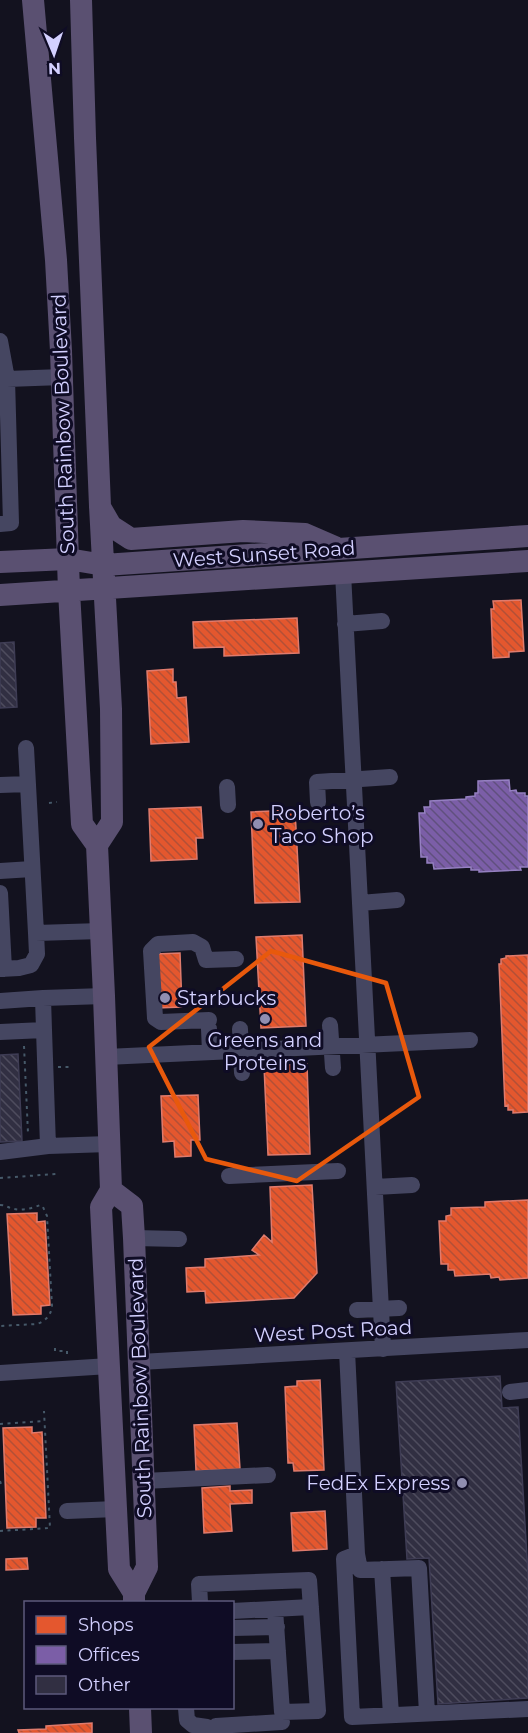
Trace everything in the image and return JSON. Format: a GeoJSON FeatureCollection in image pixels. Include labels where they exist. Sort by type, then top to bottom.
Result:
{"type":"FeatureCollection","features":[{"type":"Feature","properties":{"kind":"main road","name":"South Rainbow Boulevard"},"geometry":{"type":"LineString","coordinates":[[81,0],[100,506],[111,709],[112,822],[97,845]]}},
{"type":"Feature","properties":{"kind":"main road"},"geometry":{"type":"LineString","coordinates":[[85,138],[94,82],[91,0]]}},
{"type":"Feature","properties":{"kind":"main road","name":"South Rainbow Boulevard"},"geometry":{"type":"LineString","coordinates":[[33,2],[52,209],[62,376],[69,591],[82,824],[97,845],[105,996],[111,1190],[101,1207],[119,1569],[134,1598]]}},
{"type":"Feature","properties":{"kind":"main road"},"geometry":{"type":"LineString","coordinates":[[100,506],[111,526],[131,539],[243,531],[305,534],[342,549],[343,573]]}},
{"type":"Feature","properties":{"kind":"main road","name":"West Sunset Road"},"geometry":{"type":"LineString","coordinates":[[0,562],[68,559],[104,565],[528,536]]}},
{"type":"Feature","properties":{"kind":"main road","name":"West Sunset Road"},"geometry":{"type":"LineString","coordinates":[[0,595],[528,561]]}},
{"type":"Feature","properties":{"kind":"main road","name":"South Rainbow Boulevard"},"geometry":{"type":"LineString","coordinates":[[111,1190],[132,1206],[134,1238],[147,1567],[134,1598]]}},
{"type":"Feature","properties":{"kind":"main road"},"geometry":{"type":"LineString","coordinates":[[107,1322],[121,1335],[123,1352],[140,1362]]}},
{"type":"Feature","properties":{"kind":"main road"},"geometry":{"type":"LineString","coordinates":[[109,1366],[118,1375],[123,1386],[124,1397],[141,1410]]}},
{"type":"Feature","properties":{"kind":"main road"},"geometry":{"type":"LineString","coordinates":[[140,1709],[141,1733]]}},
{"type":"Feature","properties":{"kind":"street"},"geometry":{"type":"LineString","coordinates":[[0,342],[5,385],[3,491],[11,523],[0,524]]}},
{"type":"Feature","properties":{"kind":"street"},"geometry":{"type":"LineString","coordinates":[[5,385],[62,376]]}},
{"type":"Feature","properties":{"kind":"street"},"geometry":{"type":"LineString","coordinates":[[343,573],[383,1349]]}},
{"type":"Feature","properties":{"kind":"street"},"geometry":{"type":"LineString","coordinates":[[345,624],[382,621]]}},
{"type":"Feature","properties":{"kind":"street"},"geometry":{"type":"LineString","coordinates":[[0,893],[1,968],[31,965],[37,954],[26,748]]}},
{"type":"Feature","properties":{"kind":"street"},"geometry":{"type":"LineString","coordinates":[[318,802],[317,782],[390,777]]}},
{"type":"Feature","properties":{"kind":"street"},"geometry":{"type":"LineString","coordinates":[[0,785],[28,784]]}},
{"type":"Feature","properties":{"kind":"street"},"geometry":{"type":"LineString","coordinates":[[227,787],[228,805]]}},
{"type":"Feature","properties":{"kind":"street"},"geometry":{"type":"LineString","coordinates":[[0,871],[32,869]]}},
{"type":"Feature","properties":{"kind":"street"},"geometry":{"type":"LineString","coordinates":[[360,903],[397,900]]}},
{"type":"Feature","properties":{"kind":"street"},"geometry":{"type":"LineString","coordinates":[[36,933],[101,931]]}},
{"type":"Feature","properties":{"kind":"street"},"geometry":{"type":"LineString","coordinates":[[210,1052],[209,1024],[161,1022],[155,1018],[152,951],[158,944],[193,942],[202,947],[206,960],[236,959]]}},
{"type":"Feature","properties":{"kind":"street"},"geometry":{"type":"LineString","coordinates":[[0,1001],[105,996]]}},
{"type":"Feature","properties":{"kind":"street"},"geometry":{"type":"LineString","coordinates":[[43,998],[48,1146]]}},
{"type":"Feature","properties":{"kind":"street"},"geometry":{"type":"LineString","coordinates":[[330,1025],[333,1068]]}},
{"type":"Feature","properties":{"kind":"street"},"geometry":{"type":"LineString","coordinates":[[240,1029],[242,1073]]}},
{"type":"Feature","properties":{"kind":"street"},"geometry":{"type":"LineString","coordinates":[[0,1032],[44,1030]]}},
{"type":"Feature","properties":{"kind":"street"},"geometry":{"type":"LineString","coordinates":[[106,1057],[470,1040]]}},
{"type":"Feature","properties":{"kind":"street"},"geometry":{"type":"LineString","coordinates":[[0,1152],[48,1146],[109,1144]]}},
{"type":"Feature","properties":{"kind":"street"},"geometry":{"type":"LineString","coordinates":[[229,1176],[338,1171]]}},
{"type":"Feature","properties":{"kind":"street"},"geometry":{"type":"LineString","coordinates":[[375,1187],[412,1185]]}},
{"type":"Feature","properties":{"kind":"street"},"geometry":{"type":"LineString","coordinates":[[134,1238],[179,1239]]}},
{"type":"Feature","properties":{"kind":"street"},"geometry":{"type":"LineString","coordinates":[[357,1310],[399,1308]]}},
{"type":"Feature","properties":{"kind":"street","name":"West Post Road"},"geometry":{"type":"LineString","coordinates":[[140,1362],[528,1340]]}},
{"type":"Feature","properties":{"kind":"street"},"geometry":{"type":"LineString","coordinates":[[347,1351],[357,1554],[360,1570],[419,1568],[427,1713]]}},
{"type":"Feature","properties":{"kind":"street"},"geometry":{"type":"LineString","coordinates":[[0,1373],[109,1366]]}},
{"type":"Feature","properties":{"kind":"street"},"geometry":{"type":"LineString","coordinates":[[510,1392],[528,1390]]}},
{"type":"Feature","properties":{"kind":"street"},"geometry":{"type":"LineString","coordinates":[[144,1480],[268,1475]]}},
{"type":"Feature","properties":{"kind":"street"},"geometry":{"type":"LineString","coordinates":[[67,1512],[116,1509]]}},
{"type":"Feature","properties":{"kind":"street"},"geometry":{"type":"LineString","coordinates":[[357,1554],[344,1559],[352,1717],[528,1709]]}},
{"type":"Feature","properties":{"kind":"street"},"geometry":{"type":"LineString","coordinates":[[382,1569],[391,1715]]}},
{"type":"Feature","properties":{"kind":"street"},"geometry":{"type":"LineString","coordinates":[[186,1709],[187,1720],[193,1725],[211,1726],[282,1722],[318,1711],[309,1580],[199,1584],[200,1601]]}},
{"type":"Feature","properties":{"kind":"street"},"geometry":{"type":"LineString","coordinates":[[234,1611],[311,1607]]}},
{"type":"Feature","properties":{"kind":"street"},"geometry":{"type":"LineString","coordinates":[[276,1608],[282,1722]]}},
{"type":"Feature","properties":{"kind":"street"},"geometry":{"type":"LineString","coordinates":[[234,1628],[277,1627]]}},
{"type":"Feature","properties":{"kind":"street"},"geometry":{"type":"LineString","coordinates":[[234,1652],[278,1651]]}},
{"type":"Feature","properties":{"kind":"path"},"geometry":{"type":"LineString","coordinates":[[49,803],[57,802]]}},
{"type":"Feature","properties":{"kind":"path"},"geometry":{"type":"LineString","coordinates":[[24,1031],[28,1138]]}},
{"type":"Feature","properties":{"kind":"path"},"geometry":{"type":"LineString","coordinates":[[55,1067],[71,1067]]}},
{"type":"Feature","properties":{"kind":"path"},"geometry":{"type":"LineString","coordinates":[[0,1178],[56,1174]]}},
{"type":"Feature","properties":{"kind":"path"},"geometry":{"type":"LineString","coordinates":[[0,1204],[13,1209],[34,1208],[40,1205],[46,1211],[52,1306],[49,1316],[42,1322],[0,1326]]}},
{"type":"Feature","properties":{"kind":"path"},"geometry":{"type":"LineString","coordinates":[[55,1348],[55,1351],[67,1351],[67,1354]]}},
{"type":"Feature","properties":{"kind":"path"},"geometry":{"type":"LineString","coordinates":[[0,1531],[50,1528],[44,1411]]}},
{"type":"Feature","properties":{"kind":"path"},"geometry":{"type":"LineString","coordinates":[[0,1424],[44,1421]]}},
{"type":"Feature","properties":{"kind":"path"},"geometry":{"type":"LineString","coordinates":[[0,1481],[0,1488]]}},
{"type":"Feature","properties":{"kind":"highlighted area"},"geometry":{"type":"Polygon","coordinates":[[[271,951],[386,983],[419,1097],[297,1181],[206,1159],[149,1047],[271,951]]]}},
{"type":"Feature","properties":{"kind":"building: Shops"},"geometry":{"type":"Polygon","coordinates":[[[521,600],[524,651],[509,652],[509,657],[493,658],[491,609],[494,609],[493,601],[521,600]]]}},
{"type":"Feature","properties":{"kind":"building: Shops"},"geometry":{"type":"Polygon","coordinates":[[[297,618],[299,653],[224,656],[224,647],[194,648],[193,622],[297,618]]]}},
{"type":"Feature","properties":{"kind":"building: Shops"},"geometry":{"type":"Polygon","coordinates":[[[173,669],[177,698],[186,697],[189,742],[151,744],[147,671],[173,669]]]}},
{"type":"Feature","properties":{"kind":"building: Shops"},"geometry":{"type":"Polygon","coordinates":[[[201,807],[203,838],[196,838],[197,859],[151,861],[149,809],[201,807]]]}},
{"type":"Feature","properties":{"kind":"building: Shops"},"geometry":{"type":"Polygon","coordinates":[[[295,810],[300,902],[255,903],[251,812],[295,810]]]}},
{"type":"Feature","properties":{"kind":"building: Shops"},"geometry":{"type":"Polygon","coordinates":[[[302,935],[306,1026],[261,1028],[256,937],[302,935]]]}},
{"type":"Feature","properties":{"kind":"building: Shops"},"geometry":{"type":"Polygon","coordinates":[[[180,953],[182,1007],[157,1008],[155,954],[180,953]]]}},
{"type":"Feature","properties":{"kind":"building: Shops"},"geometry":{"type":"Polygon","coordinates":[[[528,955],[528,1112],[513,1113],[513,1110],[508,1110],[508,1105],[505,1106],[499,964],[506,956],[528,955]]]}},
{"type":"Feature","properties":{"kind":"building: Shops"},"geometry":{"type":"Polygon","coordinates":[[[307,1064],[310,1154],[268,1155],[264,1066],[307,1064]]]}},
{"type":"Feature","properties":{"kind":"building: Shops"},"geometry":{"type":"Polygon","coordinates":[[[198,1095],[200,1140],[191,1140],[191,1156],[175,1157],[174,1141],[163,1142],[161,1096],[198,1095]]]}},
{"type":"Feature","properties":{"kind":"building: Shops"},"geometry":{"type":"Polygon","coordinates":[[[312,1185],[317,1273],[294,1298],[206,1303],[205,1291],[187,1292],[186,1268],[205,1267],[205,1259],[259,1255],[252,1250],[264,1235],[272,1242],[270,1187],[312,1185]]]}},
{"type":"Feature","properties":{"kind":"building: Shops"},"geometry":{"type":"Polygon","coordinates":[[[528,1200],[528,1278],[500,1280],[499,1277],[491,1278],[490,1274],[455,1276],[454,1270],[448,1270],[448,1264],[441,1264],[439,1221],[446,1221],[446,1216],[451,1215],[451,1208],[485,1207],[485,1202],[528,1200]]]}},
{"type":"Feature","properties":{"kind":"building: Shops"},"geometry":{"type":"Polygon","coordinates":[[[37,1213],[37,1222],[45,1221],[50,1305],[41,1306],[41,1314],[13,1315],[7,1214],[37,1213]]]}},
{"type":"Feature","properties":{"kind":"building: Shops"},"geometry":{"type":"Polygon","coordinates":[[[320,1380],[324,1470],[294,1471],[293,1463],[288,1463],[285,1387],[297,1386],[297,1381],[320,1380]]]}},
{"type":"Feature","properties":{"kind":"building: Shops"},"geometry":{"type":"Polygon","coordinates":[[[237,1423],[240,1469],[196,1471],[194,1425],[237,1423]]]}},
{"type":"Feature","properties":{"kind":"building: Shops"},"geometry":{"type":"Polygon","coordinates":[[[32,1427],[32,1433],[42,1432],[46,1518],[36,1518],[36,1527],[7,1528],[3,1428],[32,1427]]]}},
{"type":"Feature","properties":{"kind":"building: Shops"},"geometry":{"type":"Polygon","coordinates":[[[230,1486],[230,1491],[252,1490],[252,1503],[230,1504],[232,1531],[204,1533],[202,1488],[230,1486]]]}},
{"type":"Feature","properties":{"kind":"building: Shops"},"geometry":{"type":"Polygon","coordinates":[[[325,1511],[327,1549],[293,1551],[291,1513],[325,1511]]]}},
{"type":"Feature","properties":{"kind":"building: Shops"},"geometry":{"type":"Polygon","coordinates":[[[27,1558],[28,1569],[6,1570],[6,1559],[27,1558]]]}},
{"type":"Feature","properties":{"kind":"building: Shops"},"geometry":{"type":"Polygon","coordinates":[[[92,1723],[92,1733],[19,1733],[18,1730],[46,1729],[46,1726],[92,1723]]]}},
{"type":"Feature","properties":{"kind":"building: Offices"},"geometry":{"type":"Polygon","coordinates":[[[509,780],[510,791],[516,790],[517,793],[525,793],[525,796],[528,796],[528,867],[520,867],[521,870],[479,872],[479,870],[471,870],[471,867],[434,869],[433,863],[427,863],[427,857],[421,857],[419,813],[425,813],[424,807],[430,807],[430,801],[466,799],[478,793],[478,781],[509,780]]]}},
{"type":"Feature","properties":{"kind":"building: Other"},"geometry":{"type":"Polygon","coordinates":[[[14,642],[17,707],[0,708],[0,643],[14,642]]]}},
{"type":"Feature","properties":{"kind":"building: Other"},"geometry":{"type":"Polygon","coordinates":[[[18,1054],[22,1141],[0,1142],[0,1055],[18,1054]]]}},
{"type":"Feature","properties":{"kind":"building: Other","name":"FedEx Express"},"geometry":{"type":"Polygon","coordinates":[[[500,1376],[502,1408],[518,1407],[528,1574],[528,1698],[438,1704],[429,1558],[407,1559],[396,1382],[500,1376]]]}},
{"type":"Feature","properties":{"kind":"place","name":"Roberto’s Taco Shop"},"geometry":{"type":"Point","coordinates":[258,824]}},
{"type":"Feature","properties":{"kind":"place","name":"Starbucks"},"geometry":{"type":"Point","coordinates":[165,998]}},
{"type":"Feature","properties":{"kind":"place","name":"Greens and Proteins"},"geometry":{"type":"Point","coordinates":[265,1019]}},
{"type":"Feature","properties":{"kind":"place","name":"FedEx Express"},"geometry":{"type":"Point","coordinates":[462,1483]}}]}
